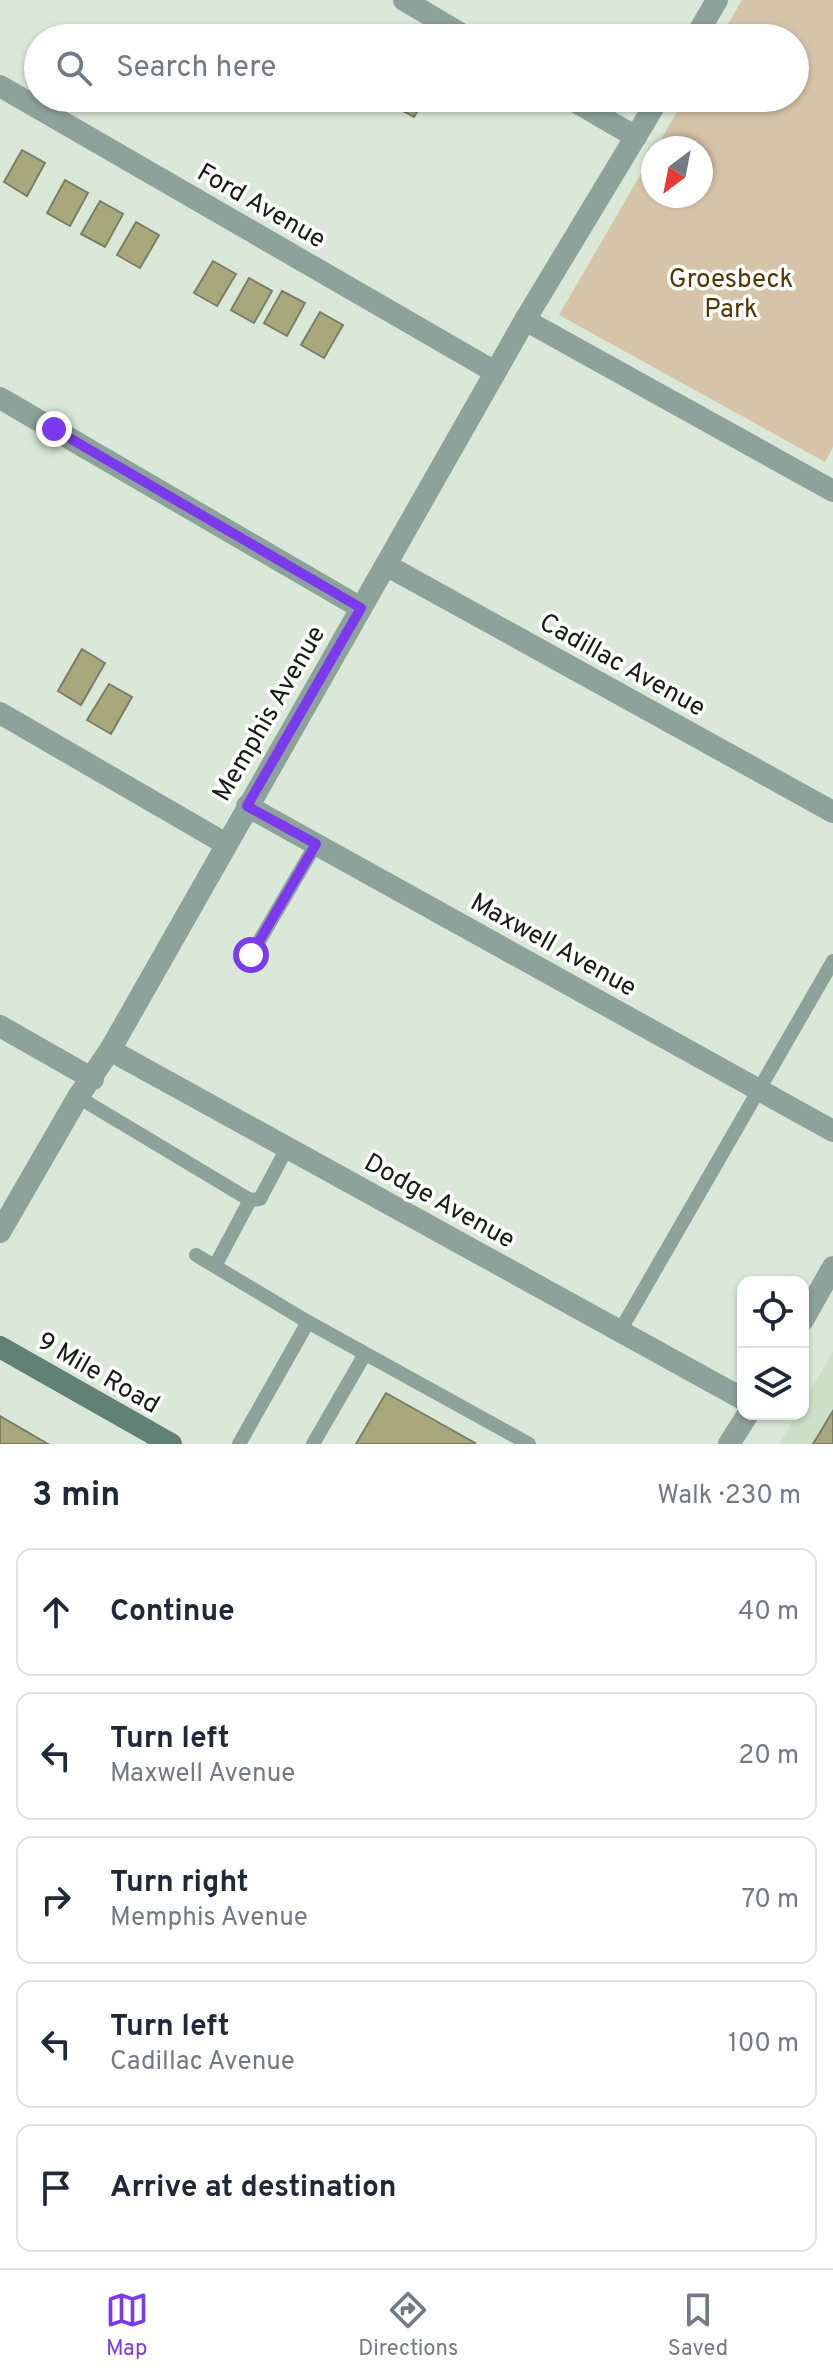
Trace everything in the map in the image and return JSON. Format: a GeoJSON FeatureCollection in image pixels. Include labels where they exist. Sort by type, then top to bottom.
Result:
{"type":"FeatureCollection","features":[{"type":"Feature","properties":{"kind":"main road","name":"9 Mile Road"},"geometry":{"type":"LineString","coordinates":[[0,1347],[171,1444]]}},
{"type":"Feature","properties":{"kind":"street"},"geometry":{"type":"LineString","coordinates":[[404,0],[444,24]]}},
{"type":"Feature","properties":{"kind":"street"},"geometry":{"type":"LineString","coordinates":[[703,24],[717,0]]}},
{"type":"Feature","properties":{"kind":"street","name":"Ford Avenue"},"geometry":{"type":"LineString","coordinates":[[0,86],[24,100]]}},
{"type":"Feature","properties":{"kind":"street","name":"Ford Avenue"},"geometry":{"type":"LineString","coordinates":[[45,112],[495,372]]}},
{"type":"Feature","properties":{"kind":"street"},"geometry":{"type":"LineString","coordinates":[[593,112],[636,137]]}},
{"type":"Feature","properties":{"kind":"street","name":"Memphis Avenue"},"geometry":{"type":"LineString","coordinates":[[0,1232],[78,1097],[110,1050],[525,320],[651,112]]}},
{"type":"Feature","properties":{"kind":"street"},"geometry":{"type":"LineString","coordinates":[[525,320],[833,491]]}},
{"type":"Feature","properties":{"kind":"street"},"geometry":{"type":"LineString","coordinates":[[0,398],[361,608]]}},
{"type":"Feature","properties":{"kind":"street","name":"Cadillac Avenue"},"geometry":{"type":"LineString","coordinates":[[386,565],[833,812]]}},
{"type":"Feature","properties":{"kind":"street"},"geometry":{"type":"LineString","coordinates":[[0,713],[226,844]]}},
{"type":"Feature","properties":{"kind":"street","name":"Maxwell Avenue"},"geometry":{"type":"LineString","coordinates":[[247,806],[833,1131]]}},
{"type":"Feature","properties":{"kind":"street"},"geometry":{"type":"LineString","coordinates":[[0,1026],[93,1079]]}},
{"type":"Feature","properties":{"kind":"street","name":"Dodge Avenue"},"geometry":{"type":"LineString","coordinates":[[110,1050],[737,1396]]}},
{"type":"Feature","properties":{"kind":"street"},"geometry":{"type":"LineString","coordinates":[[809,1309],[833,1267]]}},
{"type":"Feature","properties":{"kind":"street"},"geometry":{"type":"LineString","coordinates":[[729,1444],[744,1420]]}},
{"type":"Feature","properties":{"kind":"lane"},"geometry":{"type":"LineString","coordinates":[[251,955],[316,844]]}},
{"type":"Feature","properties":{"kind":"lane"},"geometry":{"type":"LineString","coordinates":[[620,1331],[833,961]]}},
{"type":"Feature","properties":{"kind":"lane"},"geometry":{"type":"LineString","coordinates":[[78,1097],[250,1200],[260,1199],[287,1148]]}},
{"type":"Feature","properties":{"kind":"lane"},"geometry":{"type":"LineString","coordinates":[[215,1266],[250,1200]]}},
{"type":"Feature","properties":{"kind":"lane"},"geometry":{"type":"LineString","coordinates":[[196,1255],[308,1322],[529,1444]]}},
{"type":"Feature","properties":{"kind":"lane"},"geometry":{"type":"LineString","coordinates":[[239,1444],[308,1322]]}},
{"type":"Feature","properties":{"kind":"lane"},"geometry":{"type":"LineString","coordinates":[[313,1444],[365,1354]]}},
{"type":"Feature","properties":{"kind":"shaded area"},"geometry":{"type":"Polygon","coordinates":[[[833,1351],[833,1444],[779,1444],[793,1420],[809,1420],[809,1393],[833,1351]]]}},
{"type":"Feature","properties":{"kind":"green space","name":"Groesbeck Park"},"geometry":{"type":"Polygon","coordinates":[[[742,0],[833,0],[833,447],[825,462],[559,315],[641,174],[641,208],[713,208],[713,136],[663,136],[677,112],[809,112],[809,24],[728,24],[742,0]]]}},
{"type":"Feature","properties":{"kind":"building"},"geometry":{"type":"Polygon","coordinates":[[[22,150],[45,163],[27,196],[4,182],[22,150]]]}},
{"type":"Feature","properties":{"kind":"building"},"geometry":{"type":"Polygon","coordinates":[[[65,180],[88,193],[70,226],[47,213],[65,180]]]}},
{"type":"Feature","properties":{"kind":"building"},"geometry":{"type":"Polygon","coordinates":[[[100,201],[123,214],[105,247],[81,234],[100,201]]]}},
{"type":"Feature","properties":{"kind":"building"},"geometry":{"type":"Polygon","coordinates":[[[136,222],[159,235],[140,268],[117,255],[136,222]]]}},
{"type":"Feature","properties":{"kind":"building"},"geometry":{"type":"Polygon","coordinates":[[[213,261],[236,274],[217,306],[194,293],[213,261]]]}},
{"type":"Feature","properties":{"kind":"building"},"geometry":{"type":"Polygon","coordinates":[[[249,278],[272,291],[254,323],[231,310],[249,278]]]}},
{"type":"Feature","properties":{"kind":"building"},"geometry":{"type":"Polygon","coordinates":[[[282,291],[305,303],[287,336],[264,323],[282,291]]]}},
{"type":"Feature","properties":{"kind":"building"},"geometry":{"type":"Polygon","coordinates":[[[320,312],[343,325],[324,358],[301,345],[320,312]]]}},
{"type":"Feature","properties":{"kind":"building"},"geometry":{"type":"Polygon","coordinates":[[[82,649],[105,663],[81,705],[58,691],[82,649]]]}},
{"type":"Feature","properties":{"kind":"building"},"geometry":{"type":"Polygon","coordinates":[[[109,684],[132,697],[111,734],[87,720],[109,684]]]}},
{"type":"Feature","properties":{"kind":"building"},"geometry":{"type":"Polygon","coordinates":[[[386,1393],[475,1443],[356,1444],[386,1393]]]}},
{"type":"Feature","properties":{"kind":"building"},"geometry":{"type":"Polygon","coordinates":[[[833,1411],[833,1444],[813,1444],[833,1411]]]}},
{"type":"Feature","properties":{"kind":"building"},"geometry":{"type":"Polygon","coordinates":[[[0,1416],[48,1444],[0,1444],[0,1416]]]}},
{"type":"Feature","properties":{"kind":"route"},"geometry":{"type":"LineString","coordinates":[[54,429],[361,608],[247,806],[316,844],[251,955]]}}]}
